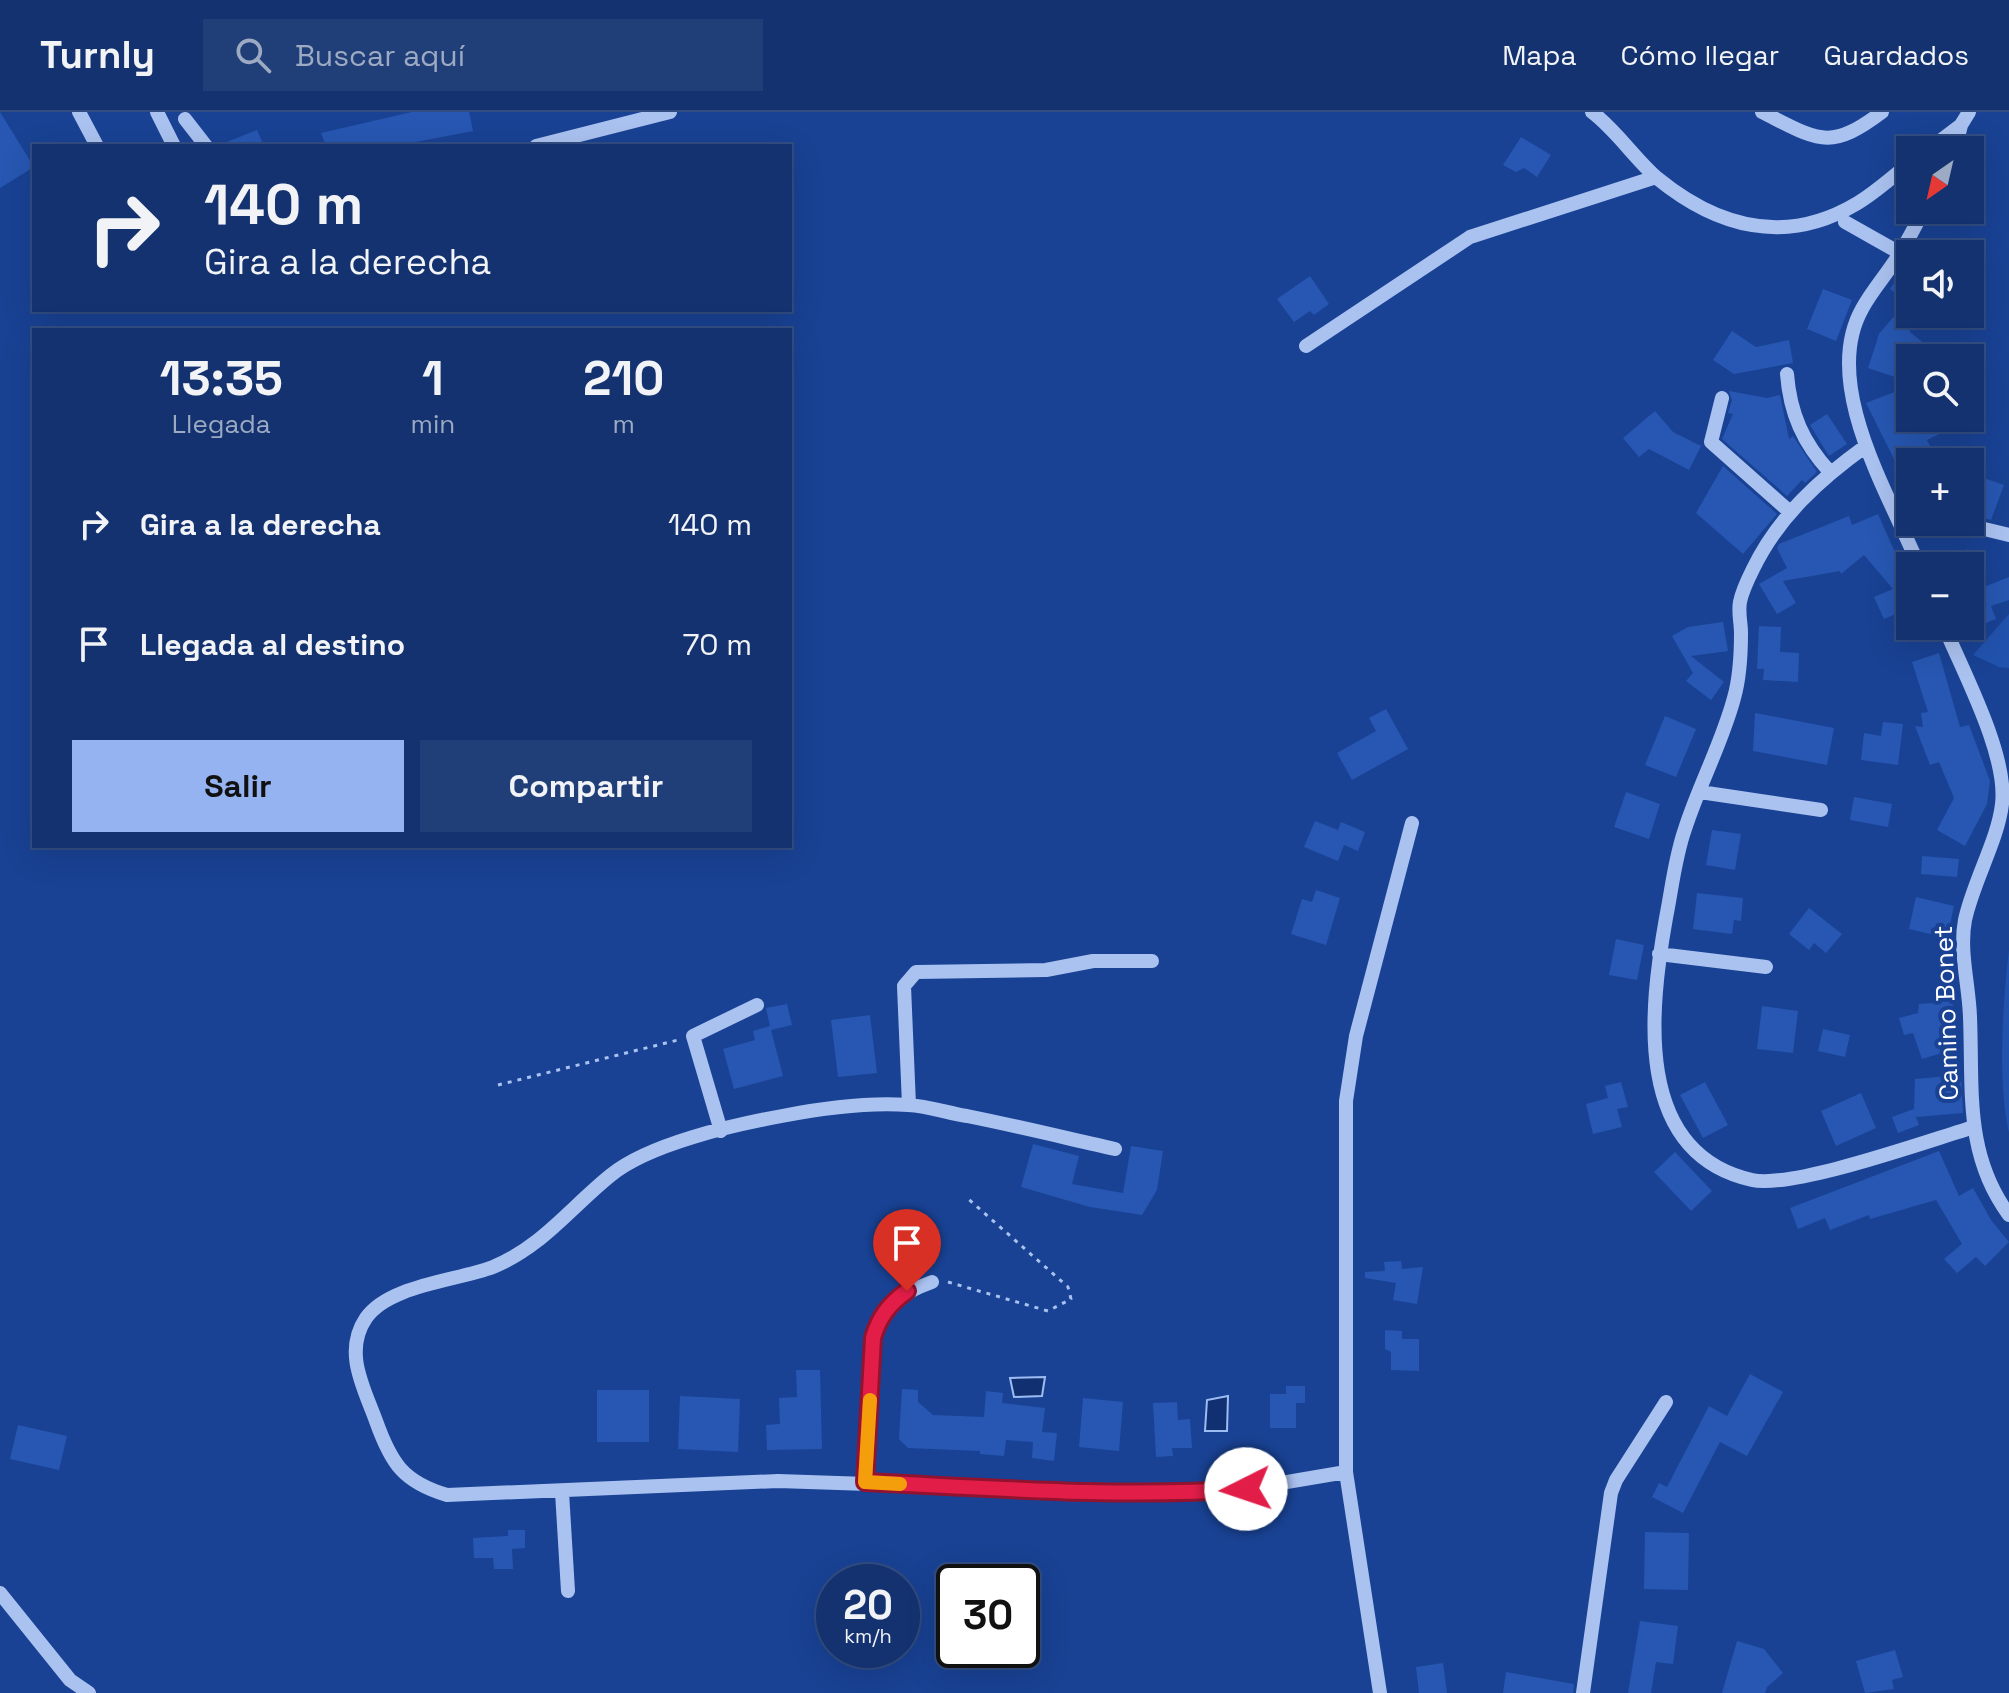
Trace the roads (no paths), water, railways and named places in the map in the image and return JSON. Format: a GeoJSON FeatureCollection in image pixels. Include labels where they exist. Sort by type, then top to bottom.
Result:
{"type":"FeatureCollection","features":[{"type":"Feature","properties":{"kind":"street"},"geometry":{"type":"LineString","coordinates":[[79,112],[96,144]]}},
{"type":"Feature","properties":{"kind":"street"},"geometry":{"type":"LineString","coordinates":[[157,112],[173,144]]}},
{"type":"Feature","properties":{"kind":"street"},"geometry":{"type":"LineString","coordinates":[[544,144],[670,112]]}},
{"type":"Feature","properties":{"kind":"street"},"geometry":{"type":"LineString","coordinates":[[1592,112],[1656,177],[1704,211],[1748,226],[1788,228],[1808,224],[1855,205],[1896,174]]}},
{"type":"Feature","properties":{"kind":"street"},"geometry":{"type":"LineString","coordinates":[[1762,112],[1812,137],[1835,139],[1856,132],[1882,112]]}},
{"type":"Feature","properties":{"kind":"street"},"geometry":{"type":"LineString","coordinates":[[1944,136],[1965,118]]}},
{"type":"Feature","properties":{"kind":"street"},"geometry":{"type":"LineString","coordinates":[[185,119],[204,144]]}},
{"type":"Feature","properties":{"kind":"street"},"geometry":{"type":"LineString","coordinates":[[1306,346],[1470,237],[1656,177]]}},
{"type":"Feature","properties":{"kind":"street"},"geometry":{"type":"LineString","coordinates":[[1845,222],[1896,251]]}},
{"type":"Feature","properties":{"kind":"street"},"geometry":{"type":"LineString","coordinates":[[1896,259],[1861,311],[1851,339],[1850,377],[1856,415],[1866,446],[1913,552]]}},
{"type":"Feature","properties":{"kind":"street"},"geometry":{"type":"LineString","coordinates":[[1787,374],[1792,413],[1816,457],[1830,472]]}},
{"type":"Feature","properties":{"kind":"street"},"geometry":{"type":"LineString","coordinates":[[1722,398],[1711,442],[1790,512]]}},
{"type":"Feature","properties":{"kind":"street"},"geometry":{"type":"LineString","coordinates":[[1866,446],[1830,472],[1790,512],[1766,543],[1744,588],[1739,605],[1740,668],[1734,698],[1684,830],[1659,954],[1653,1037],[1662,1094],[1671,1118],[1704,1158],[1726,1171],[1753,1181],[1787,1181],[1974,1127]]}},
{"type":"Feature","properties":{"kind":"street"},"geometry":{"type":"LineString","coordinates":[[1984,529],[2009,535]]}},
{"type":"Feature","properties":{"kind":"street","name":"Camino Bonet"},"geometry":{"type":"LineString","coordinates":[[1950,640],[1995,750],[2001,781],[2002,804],[1964,924],[1974,1127],[1988,1183],[2009,1215]]}},
{"type":"Feature","properties":{"kind":"street"},"geometry":{"type":"LineString","coordinates":[[1700,792],[1821,810]]}},
{"type":"Feature","properties":{"kind":"street"},"geometry":{"type":"LineString","coordinates":[[1380,1693],[1346,1472],[1346,1101],[1356,1036],[1412,823]]}},
{"type":"Feature","properties":{"kind":"street"},"geometry":{"type":"LineString","coordinates":[[1659,954],[1766,967]]}},
{"type":"Feature","properties":{"kind":"street"},"geometry":{"type":"LineString","coordinates":[[909,1105],[904,986],[916,972],[1046,970],[1093,961],[1152,961]]}},
{"type":"Feature","properties":{"kind":"street"},"geometry":{"type":"LineString","coordinates":[[721,1131],[693,1036],[757,1005]]}},
{"type":"Feature","properties":{"kind":"street"},"geometry":{"type":"LineString","coordinates":[[1115,1149],[909,1105],[854,1105],[780,1116],[721,1131],[658,1149],[613,1173],[532,1247],[494,1266],[395,1295],[378,1305],[360,1329],[355,1345],[355,1365],[388,1454],[408,1477],[428,1489],[447,1495],[778,1481],[1172,1494],[1246,1489],[1346,1472]]}},
{"type":"Feature","properties":{"kind":"street"},"geometry":{"type":"LineString","coordinates":[[865,1482],[873,1338],[878,1323],[892,1302],[907,1291],[932,1282]]}},
{"type":"Feature","properties":{"kind":"street"},"geometry":{"type":"LineString","coordinates":[[1583,1693],[1611,1493],[1616,1480],[1666,1402]]}},
{"type":"Feature","properties":{"kind":"street"},"geometry":{"type":"LineString","coordinates":[[562,1492],[568,1591]]}},
{"type":"Feature","properties":{"kind":"street"},"geometry":{"type":"LineString","coordinates":[[0,1593],[70,1680],[89,1693]]}}]}
